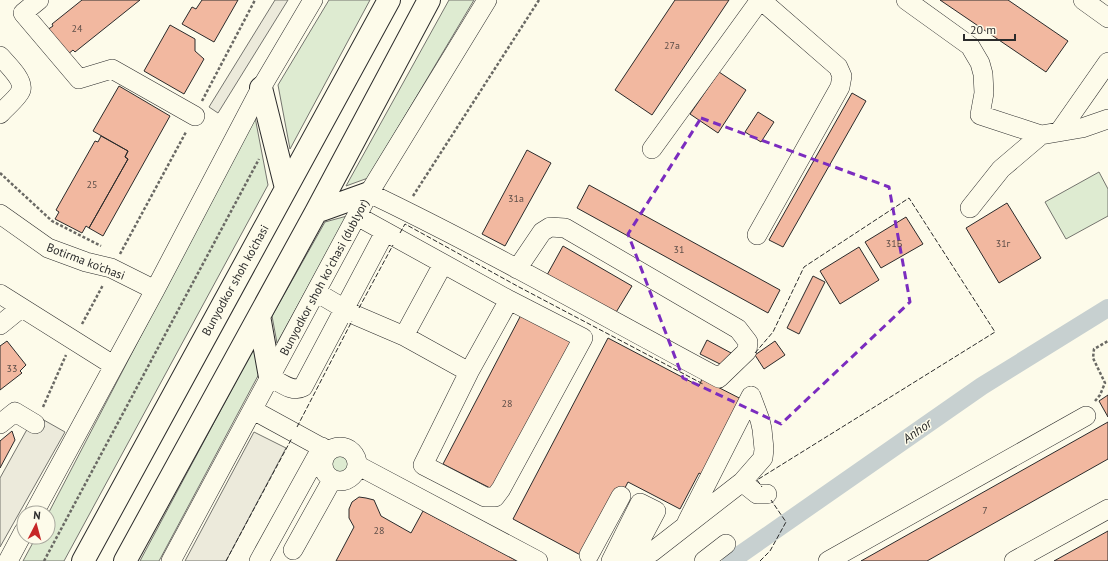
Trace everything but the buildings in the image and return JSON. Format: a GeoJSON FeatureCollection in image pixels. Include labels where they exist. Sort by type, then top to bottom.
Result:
{"type":"FeatureCollection","features":[{"type":"Feature","properties":{"kind":"main road","name":"Bunyodkor shoh ko'chasi"},"geometry":{"type":"LineString","coordinates":[[83,561],[389,0]]}},
{"type":"Feature","properties":{"kind":"main road"},"geometry":{"type":"LineString","coordinates":[[125,561],[316,212],[429,0]]}},
{"type":"Feature","properties":{"kind":"main road"},"geometry":{"type":"LineString","coordinates":[[261,88],[286,188]]}},
{"type":"Feature","properties":{"kind":"main road"},"geometry":{"type":"LineString","coordinates":[[316,212],[369,193]]}},
{"type":"Feature","properties":{"kind":"main road"},"geometry":{"type":"LineString","coordinates":[[259,316],[270,377]]}},
{"type":"Feature","properties":{"kind":"street"},"geometry":{"type":"LineString","coordinates":[[39,0],[23,13],[79,79],[112,69],[195,116]]}},
{"type":"Feature","properties":{"kind":"street"},"geometry":{"type":"LineString","coordinates":[[38,505],[155,290],[261,88],[313,0]]}},
{"type":"Feature","properties":{"kind":"street","name":"Bunyodkor shoh koʻchasi (dublyor)"},"geometry":{"type":"LineString","coordinates":[[171,561],[369,193],[487,0]]}},
{"type":"Feature","properties":{"kind":"street"},"geometry":{"type":"LineString","coordinates":[[652,149],[761,0],[838,67],[842,76],[840,87],[757,235]]}},
{"type":"Feature","properties":{"kind":"street"},"geometry":{"type":"LineString","coordinates":[[906,0],[970,46],[980,63],[983,74],[984,93],[980,114],[1041,135],[1082,128],[1108,119]]}},
{"type":"Feature","properties":{"kind":"street"},"geometry":{"type":"LineString","coordinates":[[1083,0],[1108,18]]}},
{"type":"Feature","properties":{"kind":"street"},"geometry":{"type":"LineString","coordinates":[[0,56],[20,80],[22,89],[0,114]]}},
{"type":"Feature","properties":{"kind":"street"},"geometry":{"type":"LineString","coordinates":[[1059,132],[1108,62]]}},
{"type":"Feature","properties":{"kind":"street"},"geometry":{"type":"LineString","coordinates":[[970,208],[1001,169],[1041,135]]}},
{"type":"Feature","properties":{"kind":"street"},"geometry":{"type":"LineString","coordinates":[[369,193],[517,269],[719,378],[747,351],[748,342],[738,329],[565,228],[550,227],[542,232],[517,269]]}},
{"type":"Feature","properties":{"kind":"street","name":"Botirma ko'chasi"},"geometry":{"type":"LineString","coordinates":[[0,214],[48,248],[73,258],[112,268],[155,290]]}},
{"type":"Feature","properties":{"kind":"street"},"geometry":{"type":"LineString","coordinates":[[357,216],[509,300],[583,338],[505,482],[495,497],[485,497],[423,465],[469,372],[509,300]]}},
{"type":"Feature","properties":{"kind":"street"},"geometry":{"type":"LineString","coordinates":[[270,377],[288,387],[298,389],[303,387],[385,232]]}},
{"type":"Feature","properties":{"kind":"street"},"geometry":{"type":"LineString","coordinates":[[404,336],[443,264]]}},
{"type":"Feature","properties":{"kind":"street"},"geometry":{"type":"LineString","coordinates":[[316,292],[355,315],[404,336],[469,372]]}},
{"type":"Feature","properties":{"kind":"street"},"geometry":{"type":"LineString","coordinates":[[0,294],[72,341],[113,365]]}},
{"type":"Feature","properties":{"kind":"street"},"geometry":{"type":"LineString","coordinates":[[0,325],[21,308]]}},
{"type":"Feature","properties":{"kind":"street"},"geometry":{"type":"LineString","coordinates":[[252,410],[325,449],[336,447],[346,448],[354,454],[357,465],[351,478],[342,481],[332,480],[324,473],[322,468],[325,449]]}},
{"type":"Feature","properties":{"kind":"street"},"geometry":{"type":"LineString","coordinates":[[611,561],[645,547],[684,527],[742,482],[763,458],[764,449],[762,429],[751,410],[684,527]]}},
{"type":"Feature","properties":{"kind":"street"},"geometry":{"type":"LineString","coordinates":[[0,424],[15,412],[35,424]]}},
{"type":"Feature","properties":{"kind":"street"},"geometry":{"type":"LineString","coordinates":[[828,561],[1086,416]]}},
{"type":"Feature","properties":{"kind":"street"},"geometry":{"type":"LineString","coordinates":[[259,561],[325,449]]}},
{"type":"Feature","properties":{"kind":"street"},"geometry":{"type":"LineString","coordinates":[[357,465],[534,560]]}},
{"type":"Feature","properties":{"kind":"street"},"geometry":{"type":"LineString","coordinates":[[293,550],[332,480]]}},
{"type":"Feature","properties":{"kind":"street"},"geometry":{"type":"LineString","coordinates":[[742,482],[757,494],[767,494]]}},
{"type":"Feature","properties":{"kind":"street"},"geometry":{"type":"LineString","coordinates":[[589,556],[621,496]]}},
{"type":"Feature","properties":{"kind":"street"},"geometry":{"type":"LineString","coordinates":[[1014,561],[1108,509]]}},
{"type":"Feature","properties":{"kind":"street"},"geometry":{"type":"LineString","coordinates":[[607,523],[645,547]]}},
{"type":"Feature","properties":{"kind":"street"},"geometry":{"type":"LineString","coordinates":[[704,561],[726,544]]}},
{"type":"Feature","properties":{"kind":"street"},"geometry":{"type":"LineString","coordinates":[[8,561],[17,545]]}},
{"type":"Feature","properties":{"kind":"street"},"geometry":{"type":"LineString","coordinates":[[626,561],[645,547]]}},
{"type":"Feature","properties":{"kind":"street"},"geometry":{"type":"LineString","coordinates":[[634,561],[645,547]]}},
{"type":"Feature","properties":{"kind":"path"},"geometry":{"type":"LineString","coordinates":[[35,424],[72,341],[195,116],[255,0]]}},
{"type":"Feature","properties":{"kind":"path"},"geometry":{"type":"LineString","coordinates":[[404,210],[539,0]]}},
{"type":"Feature","properties":{"kind":"path"},"geometry":{"type":"LineString","coordinates":[[44,561],[262,153]]}},
{"type":"Feature","properties":{"kind":"path"},"geometry":{"type":"LineString","coordinates":[[0,173],[52,221],[105,248]]}},
{"type":"Feature","properties":{"kind":"path"},"geometry":{"type":"LineString","coordinates":[[1086,416],[1100,394],[1105,382],[1093,358],[1094,349],[1108,341]]}},
{"type":"Feature","properties":{"kind":"highlighted area"},"geometry":{"type":"Polygon","coordinates":[[[701,118],[889,187],[910,302],[781,424],[683,378],[628,234],[701,118]]]}},
{"type":"Feature","properties":{"kind":"green space"},"geometry":{"type":"Polygon","coordinates":[[[329,0],[370,0],[290,149],[278,85],[329,0]]]}},
{"type":"Feature","properties":{"kind":"green space"},"geometry":{"type":"Polygon","coordinates":[[[449,0],[474,0],[368,178],[346,186],[449,0]]]}},
{"type":"Feature","properties":{"kind":"green space"},"geometry":{"type":"Polygon","coordinates":[[[255,117],[268,185],[64,561],[23,561],[32,545],[56,545],[56,505],[53,505],[255,117]]]}},
{"type":"Feature","properties":{"kind":"green space"},"geometry":{"type":"Polygon","coordinates":[[[1099,172],[1108,189],[1108,216],[1066,239],[1045,202],[1099,172]]]}},
{"type":"Feature","properties":{"kind":"green space"},"geometry":{"type":"Polygon","coordinates":[[[347,216],[277,343],[272,316],[325,222],[347,216]]]}},
{"type":"Feature","properties":{"kind":"green space"},"geometry":{"type":"Polygon","coordinates":[[[256,344],[260,372],[159,561],[140,561],[256,344]]]}},
{"type":"Feature","properties":{"kind":"green space"},"geometry":{"type":"Polygon","coordinates":[[[335,454],[343,454],[349,460],[349,468],[343,474],[335,474],[329,468],[329,460],[335,454]]]}},
{"type":"Feature","properties":{"kind":"shaded area"},"geometry":{"type":"Polygon","coordinates":[[[275,0],[288,0],[218,113],[209,107],[275,0]]]}},
{"type":"Feature","properties":{"kind":"shaded area"},"geometry":{"type":"Polygon","coordinates":[[[35,415],[65,432],[24,505],[16,505],[16,519],[0,547],[0,478],[35,415]]]}},
{"type":"Feature","properties":{"kind":"shaded area"},"geometry":{"type":"Polygon","coordinates":[[[254,432],[286,448],[226,561],[185,561],[254,432]]]}},
{"type":"Feature","properties":{"kind":"waterway","name":"Anhor"},"geometry":{"type":"LineString","coordinates":[[731,561],[982,386],[1108,308]]}},
{"type":"Feature","properties":{"kind":"fence"},"geometry":{"type":"LineString","coordinates":[[755,353],[773,332],[804,267],[909,198],[995,332],[757,480],[762,487]]}},
{"type":"Feature","properties":{"kind":"fence"},"geometry":{"type":"LineString","coordinates":[[400,233],[405,224],[519,287],[703,384]]}},
{"type":"Feature","properties":{"kind":"fence"},"geometry":{"type":"LineString","coordinates":[[359,308],[393,245]]}},
{"type":"Feature","properties":{"kind":"fence"},"geometry":{"type":"LineString","coordinates":[[297,427],[352,321]]}},
{"type":"Feature","properties":{"kind":"fence"},"geometry":{"type":"LineString","coordinates":[[226,561],[292,438]]}},
{"type":"Feature","properties":{"kind":"fence"},"geometry":{"type":"LineString","coordinates":[[760,561],[770,551],[786,522],[771,500]]}}]}
